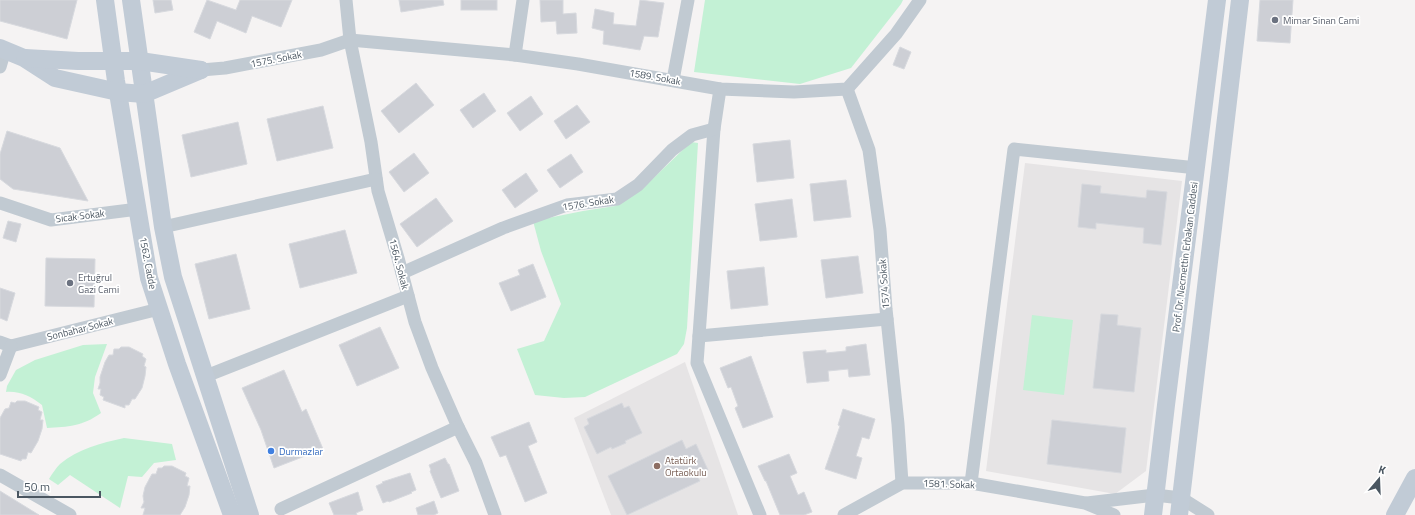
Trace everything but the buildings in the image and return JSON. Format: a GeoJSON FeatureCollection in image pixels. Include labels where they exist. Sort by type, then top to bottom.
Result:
{"type":"FeatureCollection","features":[{"type":"Feature","properties":{"kind":"main road","name":"1562. Cadde"},"geometry":{"type":"LineString","coordinates":[[105,0],[113,62],[149,278],[177,364],[232,515]]}},
{"type":"Feature","properties":{"kind":"main road"},"geometry":{"type":"LineString","coordinates":[[131,0],[163,227],[173,277],[250,515]]}},
{"type":"Feature","properties":{"kind":"main road","name":"Prof. Dr. Necmettin Erbakan Caddesi"},"geometry":{"type":"LineString","coordinates":[[1153,515],[1217,0]]}},
{"type":"Feature","properties":{"kind":"main road"},"geometry":{"type":"LineString","coordinates":[[1180,506],[1240,0]]}},
{"type":"Feature","properties":{"kind":"main road"},"geometry":{"type":"LineString","coordinates":[[2,55],[24,58],[78,61],[140,61],[201,70]]}},
{"type":"Feature","properties":{"kind":"main road"},"geometry":{"type":"LineString","coordinates":[[24,58],[55,78],[118,92],[144,94],[201,70]]}},
{"type":"Feature","properties":{"kind":"main road"},"geometry":{"type":"LineString","coordinates":[[1395,515],[1413,484]]}},
{"type":"Feature","properties":{"kind":"street","name":"1564. Sokak"},"geometry":{"type":"LineString","coordinates":[[346,0],[350,40],[371,142],[378,191],[415,322],[432,368],[458,428],[476,463],[495,515]]}},
{"type":"Feature","properties":{"kind":"street"},"geometry":{"type":"LineString","coordinates":[[515,55],[523,0]]}},
{"type":"Feature","properties":{"kind":"street"},"geometry":{"type":"LineString","coordinates":[[673,80],[688,0]]}},
{"type":"Feature","properties":{"kind":"street"},"geometry":{"type":"LineString","coordinates":[[847,89],[896,34],[920,0]]}},
{"type":"Feature","properties":{"kind":"street","name":"1589. Sokak"},"geometry":{"type":"LineString","coordinates":[[350,40],[515,55],[720,89],[794,92],[847,89]]}},
{"type":"Feature","properties":{"kind":"street","name":"1575. Sokak"},"geometry":{"type":"LineString","coordinates":[[201,70],[225,68],[321,50],[350,40]]}},
{"type":"Feature","properties":{"kind":"street"},"geometry":{"type":"LineString","coordinates":[[720,89],[714,129],[697,363],[760,515]]}},
{"type":"Feature","properties":{"kind":"street","name":"1574 Sokak"},"geometry":{"type":"LineString","coordinates":[[847,89],[869,150],[880,230],[902,483]]}},
{"type":"Feature","properties":{"kind":"street","name":"1576. Sokak"},"geometry":{"type":"LineString","coordinates":[[402,273],[503,228],[567,205],[617,199],[638,185],[672,150],[692,135],[714,129]]}},
{"type":"Feature","properties":{"kind":"street"},"geometry":{"type":"LineString","coordinates":[[971,483],[1014,149],[1197,168]]}},
{"type":"Feature","properties":{"kind":"street"},"geometry":{"type":"LineString","coordinates":[[163,227],[376,179]]}},
{"type":"Feature","properties":{"kind":"street","name":"Sıcak Sokak"},"geometry":{"type":"LineString","coordinates":[[0,202],[51,220],[138,209]]}},
{"type":"Feature","properties":{"kind":"street"},"geometry":{"type":"LineString","coordinates":[[206,376],[408,296]]}},
{"type":"Feature","properties":{"kind":"street","name":"Sonbahar Sokak"},"geometry":{"type":"LineString","coordinates":[[6,344],[159,309]]}},
{"type":"Feature","properties":{"kind":"street"},"geometry":{"type":"LineString","coordinates":[[699,336],[887,319]]}},
{"type":"Feature","properties":{"kind":"street"},"geometry":{"type":"LineString","coordinates":[[0,375],[6,344]]}},
{"type":"Feature","properties":{"kind":"street"},"geometry":{"type":"LineString","coordinates":[[281,509],[458,428]]}},
{"type":"Feature","properties":{"kind":"street"},"geometry":{"type":"LineString","coordinates":[[0,475],[70,515]]}},
{"type":"Feature","properties":{"kind":"street","name":"1581. Sokak"},"geometry":{"type":"LineString","coordinates":[[844,515],[902,483],[971,483],[1085,503]]}},
{"type":"Feature","properties":{"kind":"street"},"geometry":{"type":"LineString","coordinates":[[1085,503],[1155,495],[1180,506],[1208,515]]}},
{"type":"Feature","properties":{"kind":"street"},"geometry":{"type":"LineString","coordinates":[[1085,503],[1114,515]]}},
{"type":"Feature","properties":{"kind":"shaded area"},"geometry":{"type":"Polygon","coordinates":[[[1025,163],[1182,181],[1146,471],[1115,494],[986,471],[1025,163]]]}},
{"type":"Feature","properties":{"kind":"shaded area","name":"Atatürk Ortaokulu"},"geometry":{"type":"Polygon","coordinates":[[[685,362],[738,515],[611,515],[574,418],[685,362]]]}},
{"type":"Feature","properties":{"kind":"green space"},"geometry":{"type":"Polygon","coordinates":[[[705,0],[903,0],[851,68],[800,84],[694,72],[705,0]]]}},
{"type":"Feature","properties":{"kind":"green space"},"geometry":{"type":"Polygon","coordinates":[[[691,142],[698,143],[687,328],[684,344],[677,354],[585,397],[564,398],[535,395],[517,349],[544,341],[561,304],[541,251],[533,221],[615,206],[641,190],[691,142]]]}},
{"type":"Feature","properties":{"kind":"green space"},"geometry":{"type":"Polygon","coordinates":[[[1032,315],[1073,320],[1064,395],[1023,390],[1032,315]]]}},
{"type":"Feature","properties":{"kind":"green space"},"geometry":{"type":"Polygon","coordinates":[[[107,344],[95,377],[93,393],[101,413],[88,421],[69,426],[47,428],[42,405],[25,395],[16,392],[6,392],[7,386],[16,370],[35,360],[83,345],[107,344]]]}},
{"type":"Feature","properties":{"kind":"green space"},"geometry":{"type":"Polygon","coordinates":[[[124,438],[172,444],[176,460],[154,463],[142,477],[128,476],[120,508],[70,475],[58,485],[49,479],[60,464],[74,454],[98,444],[124,438]]]}},
{"type":"Feature","properties":{"kind":"place","name":"Mimar Sinan Cami"},"geometry":{"type":"Point","coordinates":[1275,20]}},
{"type":"Feature","properties":{"kind":"place","name":"Ertuğrul Gazi Cami"},"geometry":{"type":"Point","coordinates":[70,283]}},
{"type":"Feature","properties":{"kind":"place","name":"Durmazlar"},"geometry":{"type":"Point","coordinates":[271,451]}},
{"type":"Feature","properties":{"kind":"place","name":"Atatürk Ortaokulu"},"geometry":{"type":"Point","coordinates":[657,466]}}]}
